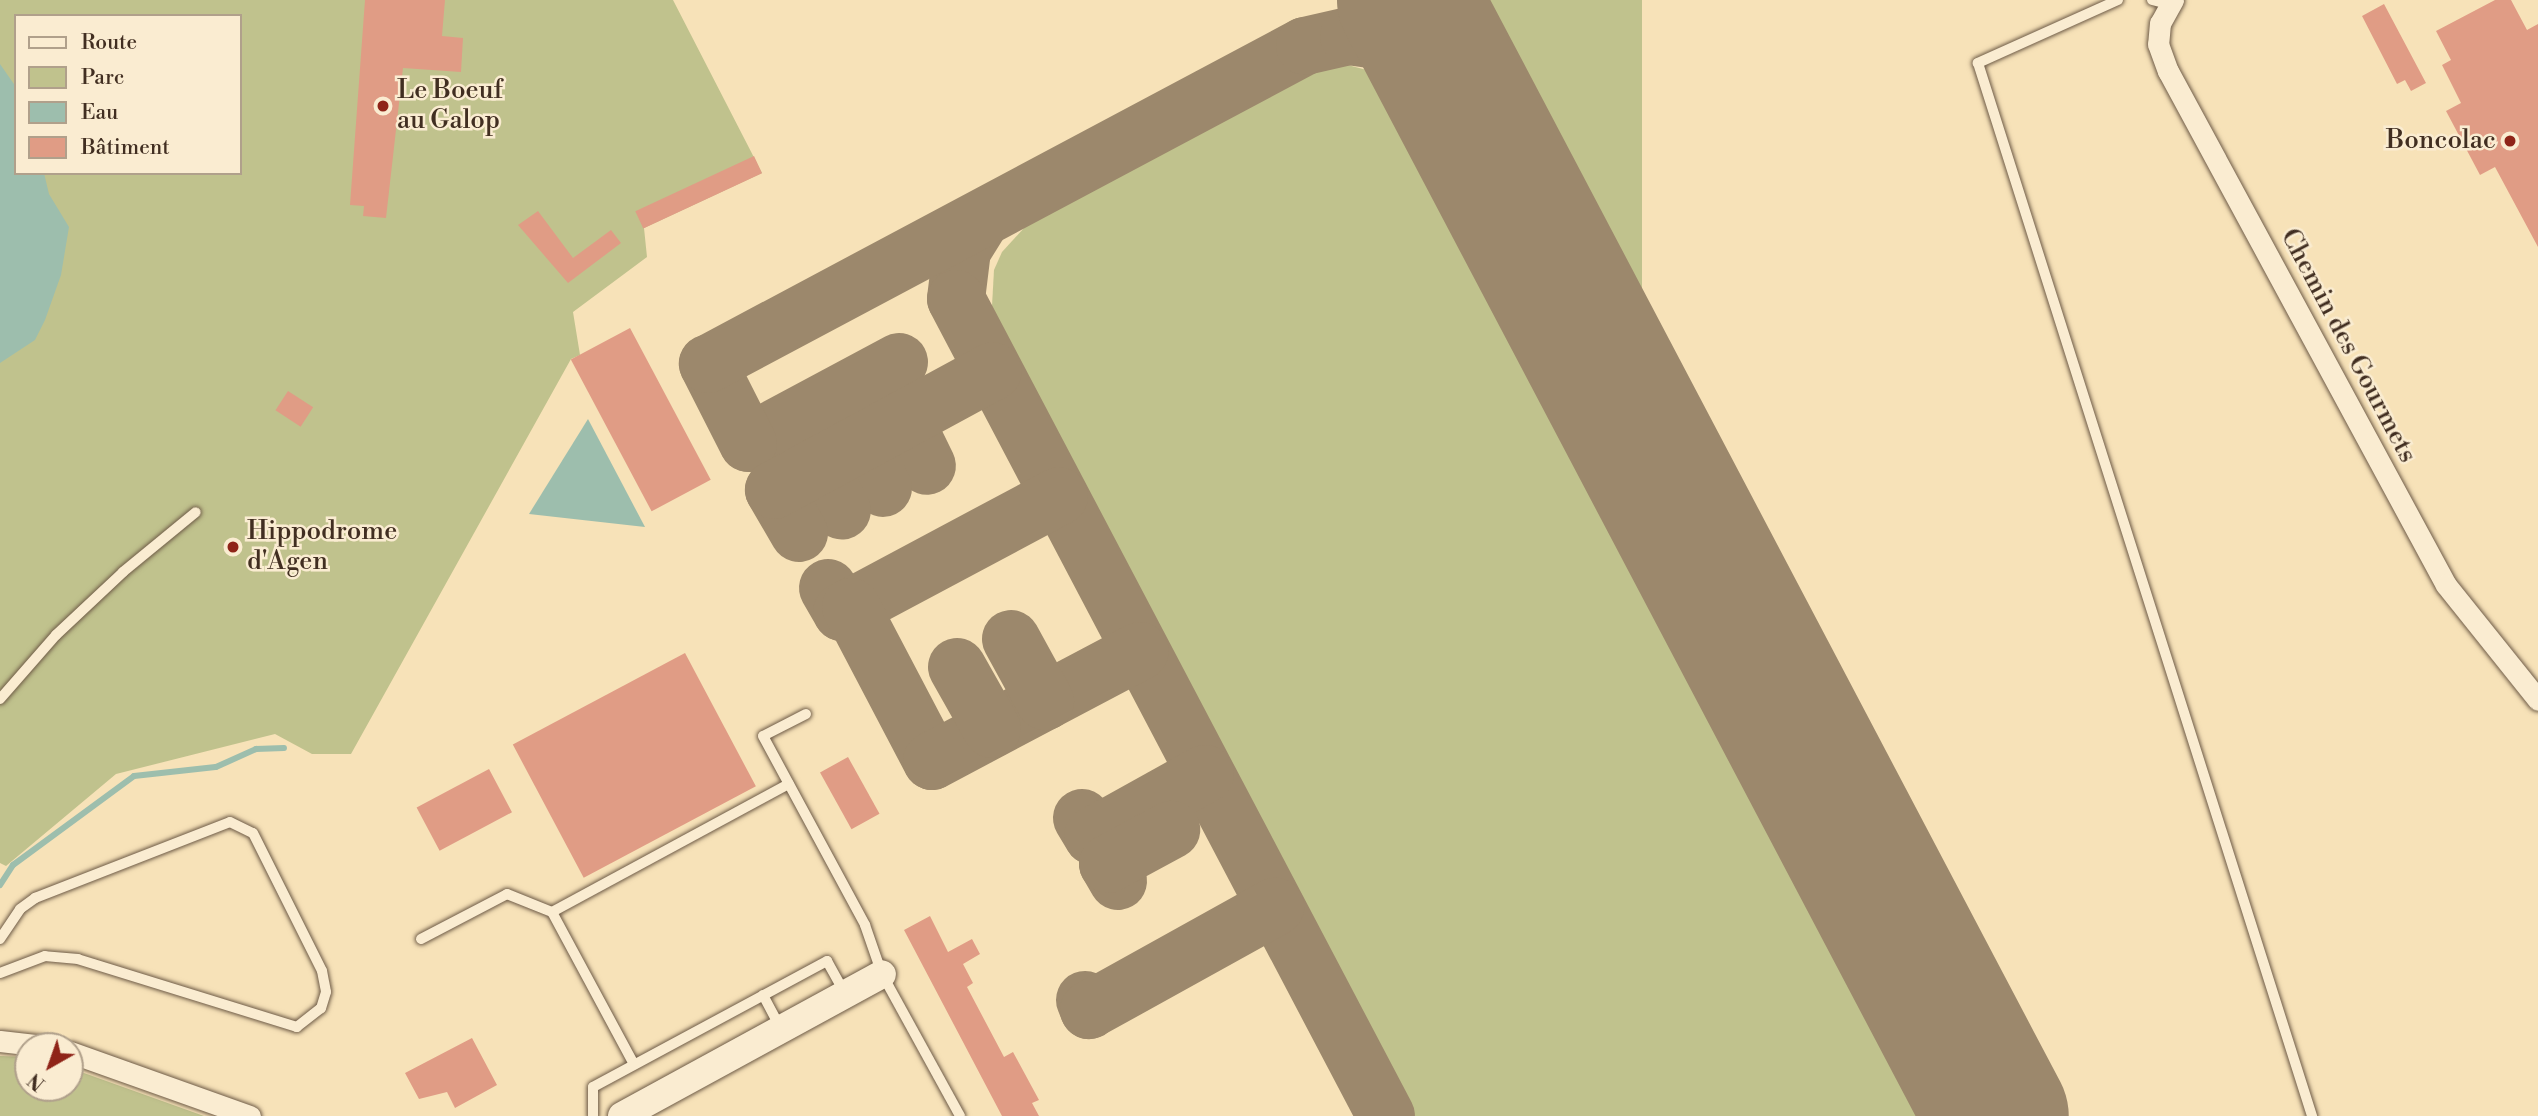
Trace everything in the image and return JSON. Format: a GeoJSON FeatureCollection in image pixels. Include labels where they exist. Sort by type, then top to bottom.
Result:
{"type":"FeatureCollection","features":[{"type":"Feature","properties":{"kind":"street","name":"Chemin des Gourmets"},"geometry":{"type":"LineString","coordinates":[[2165,1],[2158,44],[2168,71],[2446,586],[2538,700]]}},
{"type":"Feature","properties":{"kind":"street"},"geometry":{"type":"LineString","coordinates":[[622,1116],[882,974]]}},
{"type":"Feature","properties":{"kind":"street"},"geometry":{"type":"LineString","coordinates":[[84,1057],[250,1116]]}},
{"type":"Feature","properties":{"kind":"lane"},"geometry":{"type":"LineString","coordinates":[[2118,0],[1978,63],[2312,1116]]}},
{"type":"Feature","properties":{"kind":"lane"},"geometry":{"type":"LineString","coordinates":[[0,699],[56,635],[123,572],[197,512]]}},
{"type":"Feature","properties":{"kind":"lane"},"geometry":{"type":"LineString","coordinates":[[806,714],[763,736],[865,925],[882,974],[960,1116]]}},
{"type":"Feature","properties":{"kind":"lane"},"geometry":{"type":"LineString","coordinates":[[552,912],[789,784]]}},
{"type":"Feature","properties":{"kind":"lane"},"geometry":{"type":"LineString","coordinates":[[0,939],[20,909],[35,898],[230,822],[253,833],[322,971],[326,992],[321,1008],[297,1027],[78,959],[44,956],[0,973]]}},
{"type":"Feature","properties":{"kind":"lane"},"geometry":{"type":"LineString","coordinates":[[421,939],[507,894],[552,912],[635,1065]]}},
{"type":"Feature","properties":{"kind":"lane"},"geometry":{"type":"LineString","coordinates":[[593,1116],[593,1087],[827,961],[845,994]]}},
{"type":"Feature","properties":{"kind":"lane"},"geometry":{"type":"LineString","coordinates":[[763,995],[781,1029]]}},
{"type":"Feature","properties":{"kind":"green space","name":"Hippodrome d'Agen"},"geometry":{"type":"Polygon","coordinates":[[[0,0],[673,0],[762,173],[644,228],[647,257],[573,312],[580,355],[571,359],[351,754],[312,754],[275,734],[116,774],[6,866],[0,863],[0,0]]]}},
{"type":"Feature","properties":{"kind":"green space"},"geometry":{"type":"Polygon","coordinates":[[[1462,0],[1642,0],[1642,1116],[1462,1116],[1462,0]]]}},
{"type":"Feature","properties":{"kind":"green space"},"geometry":{"type":"Polygon","coordinates":[[[1340,63],[1386,75],[1404,92],[1940,1116],[1413,1116],[995,327],[992,306],[994,270],[1002,252],[1036,215],[1308,71],[1340,63]]]}},
{"type":"Feature","properties":{"kind":"green space"},"geometry":{"type":"Polygon","coordinates":[[[0,1056],[14,1056],[14,1102],[84,1102],[84,1073],[204,1116],[0,1116],[0,1056]]]}},
{"type":"Feature","properties":{"kind":"water"},"geometry":{"type":"Polygon","coordinates":[[[0,64],[14,84],[14,175],[44,175],[49,194],[69,227],[61,275],[35,340],[0,363],[0,64]]]}},
{"type":"Feature","properties":{"kind":"water"},"geometry":{"type":"Polygon","coordinates":[[[588,419],[645,527],[529,514],[588,419]]]}},
{"type":"Feature","properties":{"kind":"building"},"geometry":{"type":"Polygon","coordinates":[[[365,0],[445,0],[442,36],[463,38],[461,72],[403,68],[386,218],[363,216],[364,206],[350,205],[365,0]]]}},
{"type":"Feature","properties":{"kind":"building","name":"Boncolac"},"geometry":{"type":"Polygon","coordinates":[[[2495,0],[2511,0],[2527,30],[2538,24],[2538,247],[2495,167],[2480,175],[2446,111],[2461,103],[2442,65],[2451,60],[2436,31],[2495,0]]]}},
{"type":"Feature","properties":{"kind":"building"},"geometry":{"type":"Polygon","coordinates":[[[2384,4],[2426,83],[2411,91],[2405,80],[2397,84],[2362,16],[2384,4]]]}},
{"type":"Feature","properties":{"kind":"building"},"geometry":{"type":"Polygon","coordinates":[[[754,156],[762,173],[643,229],[635,211],[754,156]]]}},
{"type":"Feature","properties":{"kind":"building"},"geometry":{"type":"Polygon","coordinates":[[[538,211],[573,258],[611,230],[621,243],[568,283],[518,225],[538,211]]]}},
{"type":"Feature","properties":{"kind":"building"},"geometry":{"type":"Polygon","coordinates":[[[630,328],[711,480],[652,511],[571,359],[630,328]]]}},
{"type":"Feature","properties":{"kind":"building"},"geometry":{"type":"Polygon","coordinates":[[[288,391],[313,407],[301,427],[275,410],[288,391]]]}},
{"type":"Feature","properties":{"kind":"building"},"geometry":{"type":"Polygon","coordinates":[[[685,653],[756,786],[584,878],[513,745],[685,653]]]}},
{"type":"Feature","properties":{"kind":"building"},"geometry":{"type":"Polygon","coordinates":[[[848,757],[880,814],[852,829],[820,773],[848,757]]]}},
{"type":"Feature","properties":{"kind":"building"},"geometry":{"type":"Polygon","coordinates":[[[489,769],[512,812],[440,851],[417,807],[489,769]]]}},
{"type":"Feature","properties":{"kind":"building"},"geometry":{"type":"Polygon","coordinates":[[[930,916],[948,952],[972,939],[980,954],[963,964],[973,983],[967,987],[1004,1057],[1013,1052],[1039,1100],[1032,1103],[1039,1116],[1002,1116],[904,930],[930,916]]]}},
{"type":"Feature","properties":{"kind":"building"},"geometry":{"type":"Polygon","coordinates":[[[472,1038],[497,1085],[455,1108],[447,1092],[419,1099],[405,1073],[472,1038]]]}},
{"type":"Feature","properties":{"kind":"waterway"},"geometry":{"type":"LineString","coordinates":[[0,885],[13,865],[134,776],[216,767],[256,749],[284,748]]}},
{"type":"Feature","properties":{"kind":"taxiway"},"geometry":{"type":"LineString","coordinates":[[899,362],[748,443],[708,364],[1305,46],[1349,36],[1390,42],[1429,63],[1456,89]]}},
{"type":"Feature","properties":{"kind":"taxiway"},"geometry":{"type":"LineString","coordinates":[[979,223],[962,250],[956,299],[1386,1116]]}},
{"type":"Feature","properties":{"kind":"taxiway"},"geometry":{"type":"LineString","coordinates":[[799,533],[774,490],[993,371]]}},
{"type":"Feature","properties":{"kind":"taxiway"},"geometry":{"type":"LineString","coordinates":[[904,419],[927,466]]}},
{"type":"Feature","properties":{"kind":"taxiway"},"geometry":{"type":"LineString","coordinates":[[861,443],[883,488]]}},
{"type":"Feature","properties":{"kind":"taxiway"},"geometry":{"type":"LineString","coordinates":[[819,465],[842,511]]}},
{"type":"Feature","properties":{"kind":"taxiway"},"geometry":{"type":"LineString","coordinates":[[828,588],[842,612],[1059,496]]}},
{"type":"Feature","properties":{"kind":"taxiway"},"geometry":{"type":"LineString","coordinates":[[851,607],[932,761],[1140,651]]}},
{"type":"Feature","properties":{"kind":"taxiway"},"geometry":{"type":"LineString","coordinates":[[1011,639],[1045,701]]}},
{"type":"Feature","properties":{"kind":"taxiway"},"geometry":{"type":"LineString","coordinates":[[957,667],[992,729]]}},
{"type":"Feature","properties":{"kind":"taxiway"},"geometry":{"type":"LineString","coordinates":[[1082,818],[1093,836],[1205,774]]}},
{"type":"Feature","properties":{"kind":"taxiway"},"geometry":{"type":"LineString","coordinates":[[1118,881],[1108,864],[1171,830]]}},
{"type":"Feature","properties":{"kind":"taxiway"},"geometry":{"type":"LineString","coordinates":[[1085,1000],[1089,1010],[1275,907]]}},
{"type":"Feature","properties":{"kind":"taxiway"},"geometry":{"type":"LineString","coordinates":[[1973,1067],[1988,1116]]}},
{"type":"Feature","properties":{"kind":"runway"},"geometry":{"type":"LineString","coordinates":[[1409,0],[1997,1116]]}},
{"type":"Feature","properties":{"kind":"place","name":"Le Boeuf au Galop"},"geometry":{"type":"Point","coordinates":[383,106]}},
{"type":"Feature","properties":{"kind":"place","name":"Boncolac"},"geometry":{"type":"Point","coordinates":[2510,141]}},
{"type":"Feature","properties":{"kind":"place","name":"Hippodrome d'Agen"},"geometry":{"type":"Point","coordinates":[233,547]}}]}
